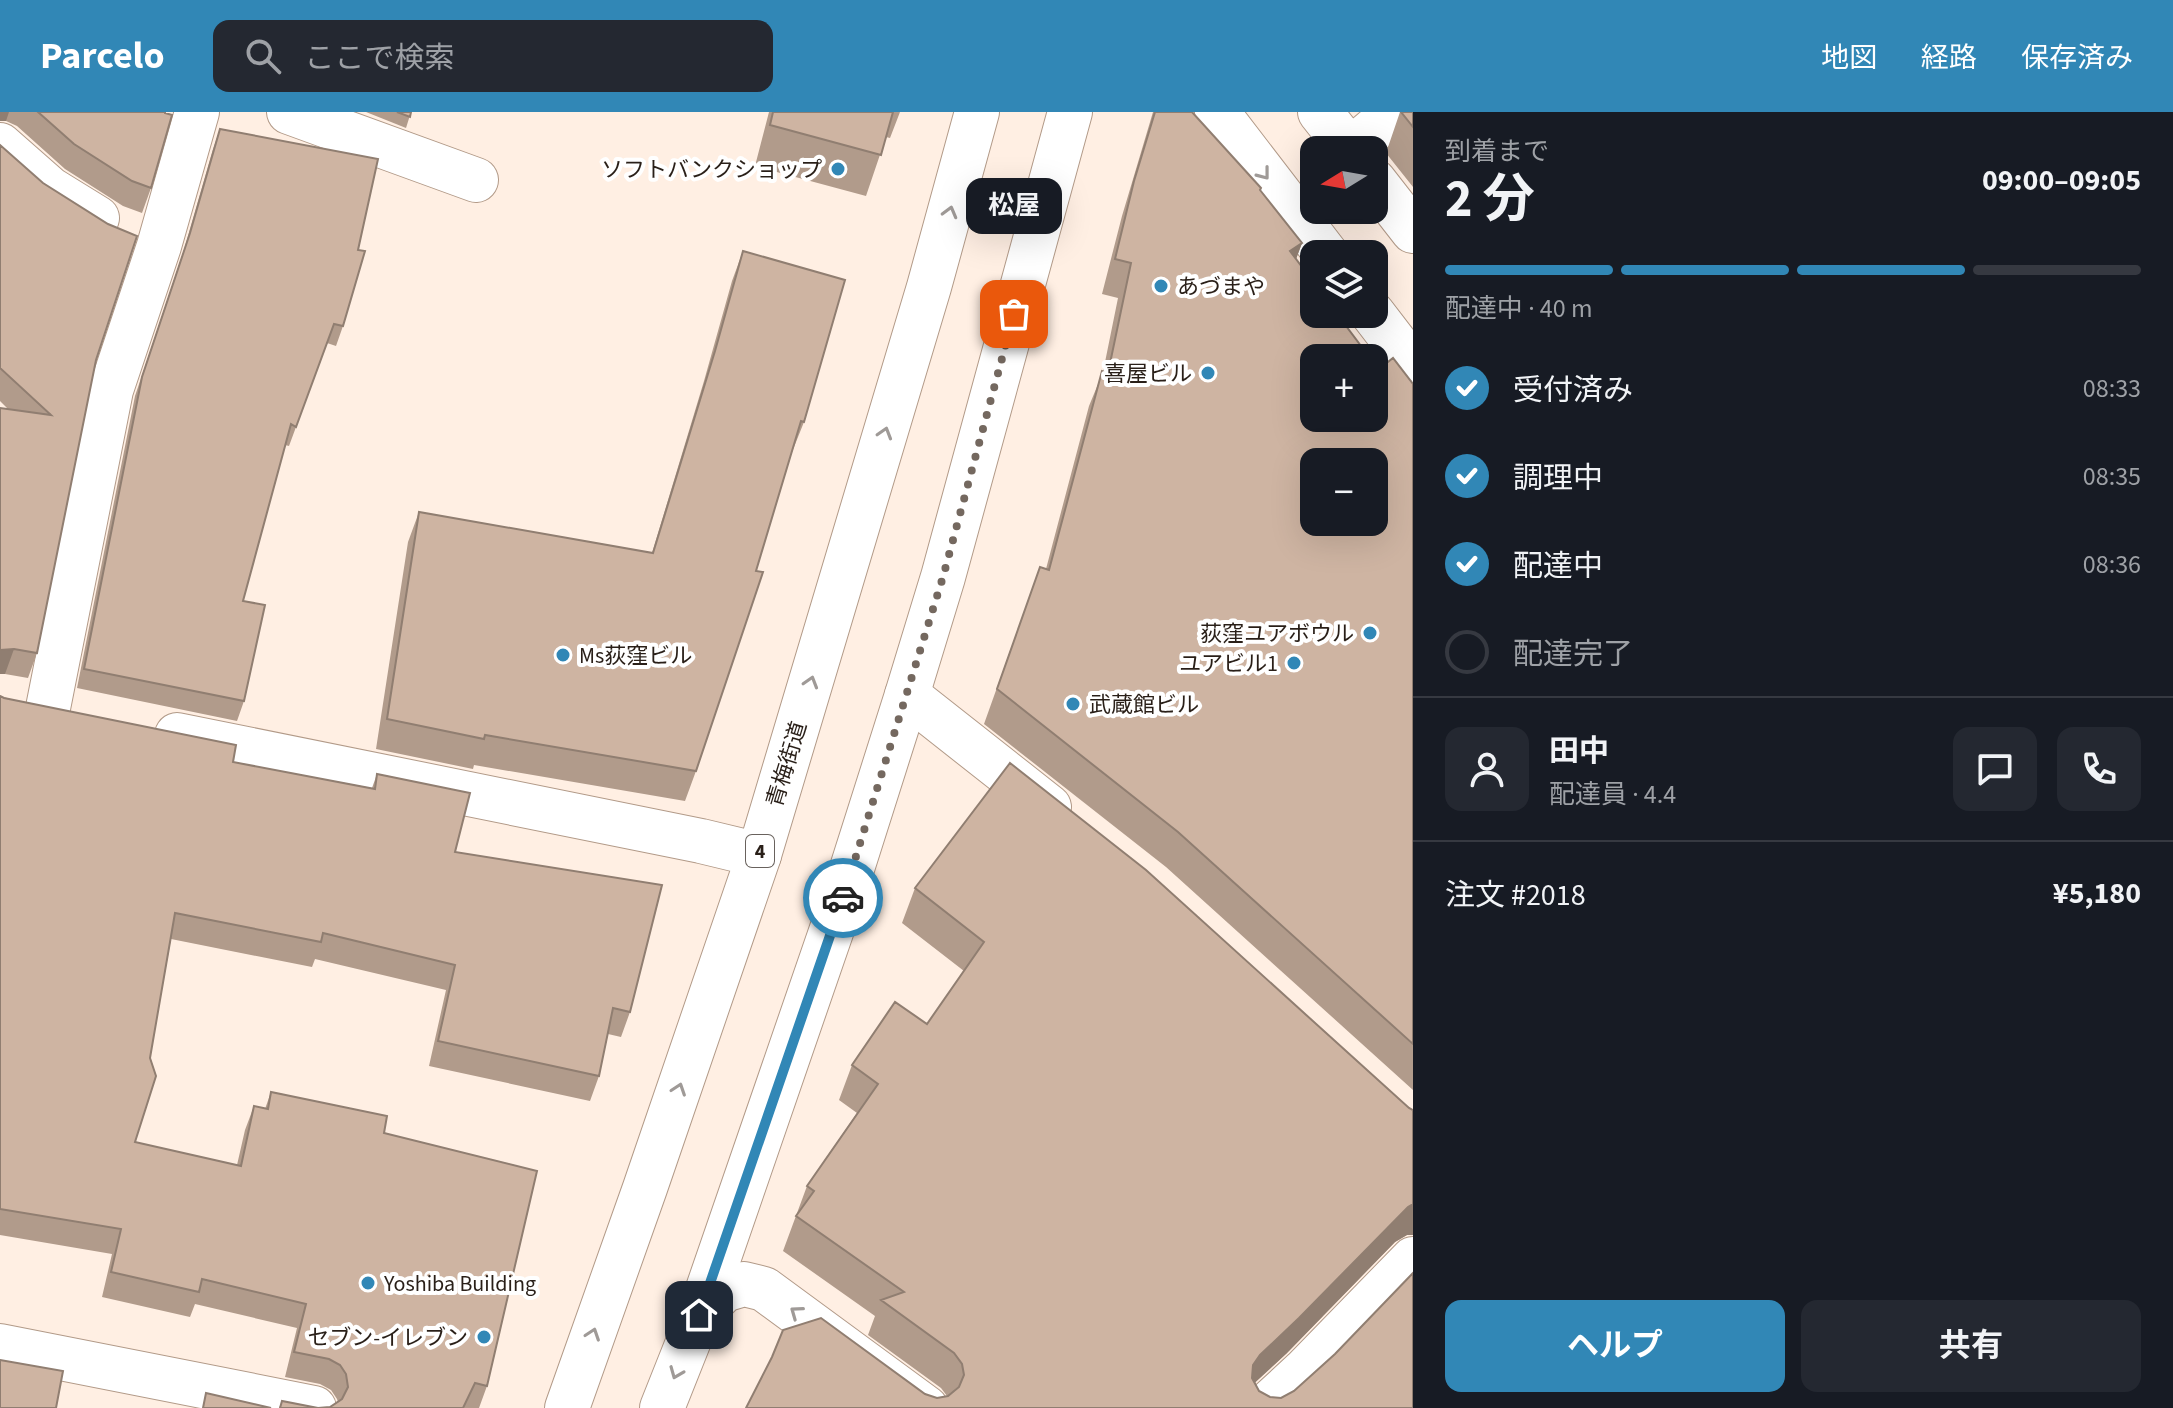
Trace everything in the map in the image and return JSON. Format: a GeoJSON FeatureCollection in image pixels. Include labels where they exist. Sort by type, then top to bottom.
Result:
{"type":"FeatureCollection","features":[{"type":"Feature","properties":{"kind":"main road"},"geometry":{"type":"LineString","coordinates":[[46,708],[111,390],[159,246],[197,112]]}},
{"type":"Feature","properties":{"kind":"main road"},"geometry":{"type":"LineString","coordinates":[[289,112],[476,180]]}},
{"type":"Feature","properties":{"kind":"main road","name":"青梅街道"},"geometry":{"type":"LineString","coordinates":[[567,1408],[759,855],[925,302],[977,112]]}},
{"type":"Feature","properties":{"kind":"main road"},"geometry":{"type":"LineString","coordinates":[[662,1408],[699,1315],[841,903],[907,695],[943,577],[1070,112]]}},
{"type":"Feature","properties":{"kind":"main road"},"geometry":{"type":"LineString","coordinates":[[1217,112],[1315,240]]}},
{"type":"Feature","properties":{"kind":"main road"},"geometry":{"type":"LineString","coordinates":[[1320,112],[1339,136]]}},
{"type":"Feature","properties":{"kind":"main road"},"geometry":{"type":"LineString","coordinates":[[1367,136],[1395,112]]}},
{"type":"Feature","properties":{"kind":"main road"},"geometry":{"type":"LineString","coordinates":[[0,145],[50,189],[112,228],[159,246]]}},
{"type":"Feature","properties":{"kind":"main road"},"geometry":{"type":"LineString","coordinates":[[1388,199],[1413,231]]}},
{"type":"Feature","properties":{"kind":"main road"},"geometry":{"type":"LineString","coordinates":[[1384,328],[1413,366]]}},
{"type":"Feature","properties":{"kind":"main road"},"geometry":{"type":"LineString","coordinates":[[907,695],[1076,828]]}},
{"type":"Feature","properties":{"kind":"main road"},"geometry":{"type":"LineString","coordinates":[[141,727],[759,855]]}},
{"type":"Feature","properties":{"kind":"main road"},"geometry":{"type":"LineString","coordinates":[[1264,1408],[1413,1259]]}},
{"type":"Feature","properties":{"kind":"main road"},"geometry":{"type":"LineString","coordinates":[[699,1315],[724,1290],[744,1284],[764,1289],[926,1408]]}},
{"type":"Feature","properties":{"kind":"main road"},"geometry":{"type":"LineString","coordinates":[[0,1346],[314,1408]]}},
{"type":"Feature","properties":{"kind":"building"},"geometry":{"type":"Polygon","coordinates":[[[38,112],[165,112],[172,115],[151,188],[132,181],[74,144],[38,112]]]}},
{"type":"Feature","properties":{"kind":"building"},"geometry":{"type":"Polygon","coordinates":[[[773,112],[893,112],[881,155],[770,125],[773,112]]]}},
{"type":"Feature","properties":{"kind":"building"},"geometry":{"type":"Polygon","coordinates":[[[1155,112],[1192,112],[1261,188],[1300,240],[1300,244],[1290,251],[1300,264],[1300,328],[1348,328],[1360,344],[1300,344],[1300,432],[1388,432],[1388,362],[1393,358],[1413,384],[1413,1044],[1178,832],[997,689],[1040,567],[1049,570],[1102,371],[1108,373],[1131,263],[1115,259],[1155,112]]]}},
{"type":"Feature","properties":{"kind":"building"},"geometry":{"type":"Polygon","coordinates":[[[1401,112],[1413,112],[1413,127],[1401,112]]]}},
{"type":"Feature","properties":{"kind":"building"},"geometry":{"type":"Polygon","coordinates":[[[220,129],[378,159],[358,250],[365,251],[343,326],[334,324],[296,427],[291,424],[243,601],[265,605],[244,701],[84,669],[142,377],[190,233],[220,129]]]}},
{"type":"Feature","properties":{"kind":"building"},"geometry":{"type":"Polygon","coordinates":[[[0,145],[43,183],[108,224],[137,236],[96,360],[37,653],[0,650],[0,408],[51,415],[0,368],[0,145]]]}},
{"type":"Feature","properties":{"kind":"building"},"geometry":{"type":"Polygon","coordinates":[[[743,251],[845,280],[756,571],[763,572],[696,771],[485,735],[484,739],[387,719],[419,512],[653,553],[743,251]]]}},
{"type":"Feature","properties":{"kind":"building"},"geometry":{"type":"Polygon","coordinates":[[[0,696],[236,745],[233,762],[375,789],[377,774],[470,793],[455,852],[662,885],[630,1012],[613,1008],[599,1076],[438,1041],[455,965],[323,933],[321,942],[175,913],[150,1058],[156,1076],[135,1142],[241,1166],[254,1106],[268,1109],[271,1092],[387,1116],[384,1133],[537,1171],[487,1386],[475,1383],[463,1408],[318,1408],[330,1407],[342,1399],[348,1387],[346,1374],[340,1365],[329,1359],[294,1352],[306,1304],[202,1279],[199,1292],[111,1272],[121,1229],[0,1209],[0,696]]]}},
{"type":"Feature","properties":{"kind":"building"},"geometry":{"type":"Polygon","coordinates":[[[1010,763],[1146,870],[1413,1110],[1413,1204],[1260,1355],[1253,1365],[1252,1378],[1259,1391],[1270,1397],[1281,1398],[1294,1391],[1335,1354],[1413,1273],[1413,1408],[746,1408],[783,1330],[821,1318],[925,1394],[937,1398],[948,1396],[959,1387],[964,1375],[962,1364],[954,1353],[881,1300],[904,1292],[796,1216],[814,1191],[807,1186],[878,1084],[852,1065],[895,1002],[927,1024],[984,942],[915,888],[1010,763]]]}},
{"type":"Feature","properties":{"kind":"building"},"geometry":{"type":"Polygon","coordinates":[[[0,1360],[63,1371],[56,1408],[0,1408],[0,1360]]]}},
{"type":"Feature","properties":{"kind":"building"},"geometry":{"type":"Polygon","coordinates":[[[206,1393],[271,1408],[203,1408],[206,1393]]]}},
{"type":"Feature","properties":{"kind":"building"},"geometry":{"type":"Polygon","coordinates":[[[282,1401],[318,1408],[280,1408],[282,1401]]]}},
{"type":"Feature","properties":{"kind":"way so far"},"geometry":{"type":"LineString","coordinates":[[843,898],[943,577],[1014,314]]}},
{"type":"Feature","properties":{"kind":"place","name":"ソフトバンクショップ"},"geometry":{"type":"Point","coordinates":[838,169]}},
{"type":"Feature","properties":{"kind":"place","name":"あづまや"},"geometry":{"type":"Point","coordinates":[1161,286]}},
{"type":"Feature","properties":{"kind":"place","name":"松屋"},"geometry":{"type":"Point","coordinates":[1014,314]}},
{"type":"Feature","properties":{"kind":"place","name":"喜屋ビル"},"geometry":{"type":"Point","coordinates":[1208,373]}},
{"type":"Feature","properties":{"kind":"place","name":"荻窪ユアボウル"},"geometry":{"type":"Point","coordinates":[1370,633]}},
{"type":"Feature","properties":{"kind":"place","name":"Ms荻窪ビル"},"geometry":{"type":"Point","coordinates":[563,655]}},
{"type":"Feature","properties":{"kind":"place","name":"ユアビル1"},"geometry":{"type":"Point","coordinates":[1294,663]}},
{"type":"Feature","properties":{"kind":"place","name":"武蔵館ビル"},"geometry":{"type":"Point","coordinates":[1073,704]}},
{"type":"Feature","properties":{"kind":"place","name":"Yoshiba Building"},"geometry":{"type":"Point","coordinates":[368,1283]}},
{"type":"Feature","properties":{"kind":"place","name":"セブン-イレブン"},"geometry":{"type":"Point","coordinates":[484,1337]}},
{"type":"Feature","properties":{"kind":"route"},"geometry":{"type":"LineString","coordinates":[[699,1315],[843,898]]}}]}
